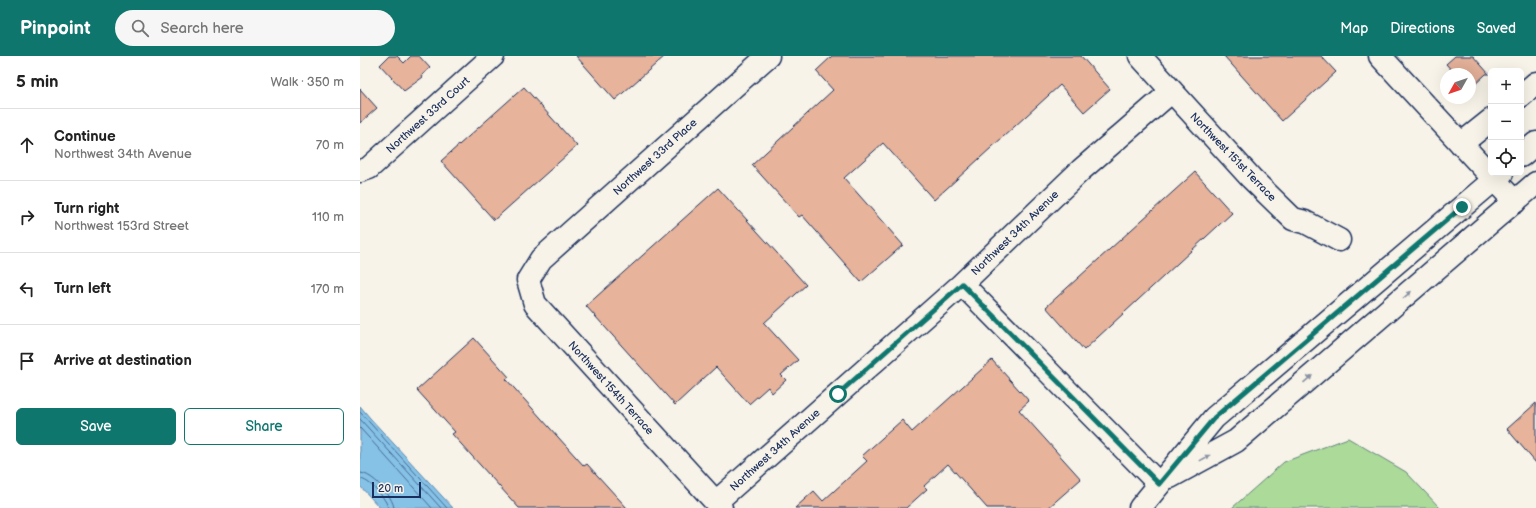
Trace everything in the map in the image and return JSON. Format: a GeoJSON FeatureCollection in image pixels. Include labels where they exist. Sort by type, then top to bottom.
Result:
{"type":"FeatureCollection","features":[{"type":"Feature","properties":{"kind":"street","name":"Northwest 33rd Court"},"geometry":{"type":"LineString","coordinates":[[360,171],[369,168],[493,56]]}},
{"type":"Feature","properties":{"kind":"street","name":"Northwest 33rd Place"},"geometry":{"type":"LineString","coordinates":[[541,259],[768,56]]}},
{"type":"Feature","properties":{"kind":"street","name":"Northwest 151st Terrace"},"geometry":{"type":"LineString","coordinates":[[1140,56],[1252,178],[1293,219],[1305,222],[1339,240]]}},
{"type":"Feature","properties":{"kind":"street"},"geometry":{"type":"LineString","coordinates":[[1380,56],[1461,144],[1488,167]]}},
{"type":"Feature","properties":{"kind":"street"},"geometry":{"type":"LineString","coordinates":[[1524,93],[1536,83]]}},
{"type":"Feature","properties":{"kind":"street","name":"Northwest 34th Avenue"},"geometry":{"type":"LineString","coordinates":[[719,505],[962,284],[1081,170],[1172,91]]}},
{"type":"Feature","properties":{"kind":"street"},"geometry":{"type":"LineString","coordinates":[[1461,144],[1488,122]]}},
{"type":"Feature","properties":{"kind":"street"},"geometry":{"type":"LineString","coordinates":[[1524,154],[1536,144]]}},
{"type":"Feature","properties":{"kind":"street"},"geometry":{"type":"LineString","coordinates":[[1140,508],[1214,418],[1498,176],[1515,202]]}},
{"type":"Feature","properties":{"kind":"street"},"geometry":{"type":"LineString","coordinates":[[1159,484],[1236,440],[1536,183]]}},
{"type":"Feature","properties":{"kind":"street","name":"Northwest 154th Terrace"},"geometry":{"type":"LineString","coordinates":[[541,259],[528,280],[535,304],[719,505]]}},
{"type":"Feature","properties":{"kind":"street"},"geometry":{"type":"LineString","coordinates":[[962,284],[1159,484]]}},
{"type":"Feature","properties":{"kind":"green space"},"geometry":{"type":"Polygon","coordinates":[[[1348,438],[1406,472],[1440,508],[1232,508],[1284,462],[1348,438]]]}},
{"type":"Feature","properties":{"kind":"water"},"geometry":{"type":"Polygon","coordinates":[[[360,406],[453,508],[380,508],[360,486],[360,406]]]}},
{"type":"Feature","properties":{"kind":"building"},"geometry":{"type":"Polygon","coordinates":[[[389,56],[397,56],[404,63],[411,56],[419,56],[430,68],[422,75],[423,77],[404,91],[380,65],[389,56]]]}},
{"type":"Feature","properties":{"kind":"building"},"geometry":{"type":"Polygon","coordinates":[[[576,56],[665,56],[615,100],[576,56]]]}},
{"type":"Feature","properties":{"kind":"building"},"geometry":{"type":"Polygon","coordinates":[[[832,56],[1081,56],[1110,89],[1084,112],[1060,85],[934,200],[883,143],[844,178],[903,245],[861,282],[802,215],[799,217],[752,165],[833,90],[816,71],[832,56]]]}},
{"type":"Feature","properties":{"kind":"building"},"geometry":{"type":"Polygon","coordinates":[[[1224,56],[1321,56],[1336,72],[1282,121],[1224,56]]]}},
{"type":"Feature","properties":{"kind":"building"},"geometry":{"type":"Polygon","coordinates":[[[1455,56],[1473,56],[1488,74],[1486,74],[1476,83],[1476,68],[1450,68],[1446,64],[1455,56]]]}},
{"type":"Feature","properties":{"kind":"building"},"geometry":{"type":"Polygon","coordinates":[[[524,87],[577,146],[494,220],[441,161],[524,87]]]}},
{"type":"Feature","properties":{"kind":"building"},"geometry":{"type":"Polygon","coordinates":[[[360,89],[377,108],[360,123],[360,89]]]}},
{"type":"Feature","properties":{"kind":"building"},"geometry":{"type":"Polygon","coordinates":[[[1195,172],[1232,213],[1084,350],[1046,307],[1195,172]]]}},
{"type":"Feature","properties":{"kind":"building"},"geometry":{"type":"Polygon","coordinates":[[[718,188],[806,285],[764,323],[798,360],[781,375],[786,380],[772,393],[768,387],[749,404],[716,367],[675,405],[586,306],[718,188]]]}},
{"type":"Feature","properties":{"kind":"building"},"geometry":{"type":"Polygon","coordinates":[[[474,338],[509,377],[506,379],[584,466],[587,464],[627,508],[519,508],[452,434],[455,432],[417,390],[474,338]]]}},
{"type":"Feature","properties":{"kind":"building"},"geometry":{"type":"Polygon","coordinates":[[[992,360],[1029,401],[1019,410],[1081,479],[1048,508],[987,508],[948,464],[924,486],[927,489],[906,508],[795,508],[814,491],[823,501],[867,461],[862,456],[902,420],[912,432],[992,360]]]}},
{"type":"Feature","properties":{"kind":"building"},"geometry":{"type":"Polygon","coordinates":[[[1536,403],[1536,463],[1507,429],[1536,403]]]}},
{"type":"Feature","properties":{"kind":"route"},"geometry":{"type":"LineString","coordinates":[[838,394],[962,284],[1159,484],[1214,418],[1462,207]]}}]}
